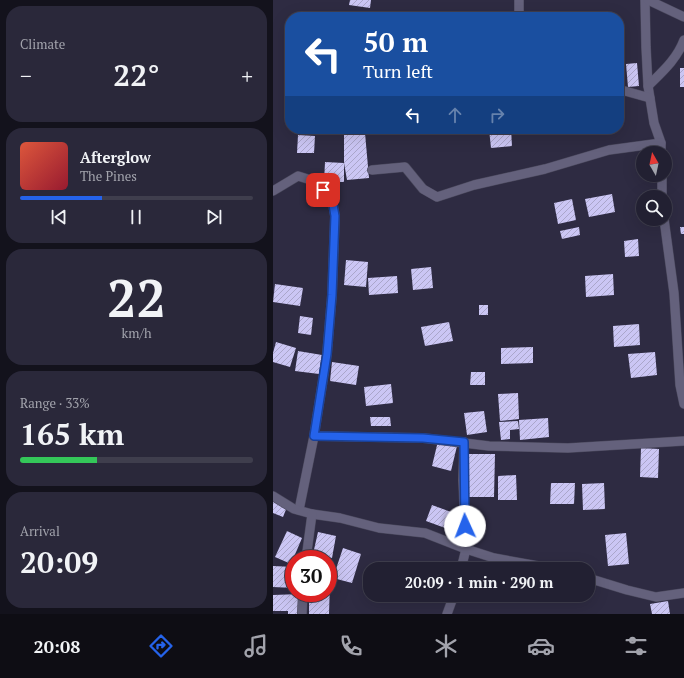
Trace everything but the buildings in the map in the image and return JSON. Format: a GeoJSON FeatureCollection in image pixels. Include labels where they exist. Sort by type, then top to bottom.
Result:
{"type":"FeatureCollection","features":[{"type":"Feature","properties":{"kind":"street"},"geometry":{"type":"LineString","coordinates":[[519,0],[519,12]]}},
{"type":"Feature","properties":{"kind":"street"},"geometry":{"type":"LineString","coordinates":[[372,170],[405,167],[423,189],[437,197],[474,185],[545,170],[609,150],[661,143],[653,123],[648,86],[646,47],[647,0],[684,17]]}},
{"type":"Feature","properties":{"kind":"street"},"geometry":{"type":"LineString","coordinates":[[648,86],[671,62],[681,49],[684,40]]}},
{"type":"Feature","properties":{"kind":"street"},"geometry":{"type":"LineString","coordinates":[[624,91],[650,98]]}},
{"type":"Feature","properties":{"kind":"street"},"geometry":{"type":"LineString","coordinates":[[273,192],[297,176],[314,181],[332,199],[335,216],[332,295],[327,354],[314,436],[299,510]]}},
{"type":"Feature","properties":{"kind":"street"},"geometry":{"type":"LineString","coordinates":[[665,226],[681,344],[680,384],[684,404]]}},
{"type":"Feature","properties":{"kind":"street"},"geometry":{"type":"LineString","coordinates":[[314,436],[423,438],[489,446],[568,448],[684,441]]}},
{"type":"Feature","properties":{"kind":"street"},"geometry":{"type":"LineString","coordinates":[[463,562],[466,550],[463,480],[464,442]]}},
{"type":"Feature","properties":{"kind":"street"},"geometry":{"type":"LineString","coordinates":[[273,496],[293,509],[312,514],[340,518],[379,528],[425,532],[466,550],[494,558],[516,562]]}},
{"type":"Feature","properties":{"kind":"street"},"geometry":{"type":"LineString","coordinates":[[308,550],[312,514]]}},
{"type":"Feature","properties":{"kind":"street"},"geometry":{"type":"LineString","coordinates":[[595,580],[656,597],[684,593]]}},
{"type":"Feature","properties":{"kind":"street"},"geometry":{"type":"LineString","coordinates":[[302,614],[303,602]]}},
{"type":"Feature","properties":{"kind":"street"},"geometry":{"type":"LineString","coordinates":[[447,614],[451,602]]}},
{"type":"Feature","properties":{"kind":"route"},"geometry":{"type":"LineString","coordinates":[[323,190],[332,199],[335,216],[332,295],[327,354],[314,436],[423,438],[464,442],[463,480],[465,526]]}}]}
